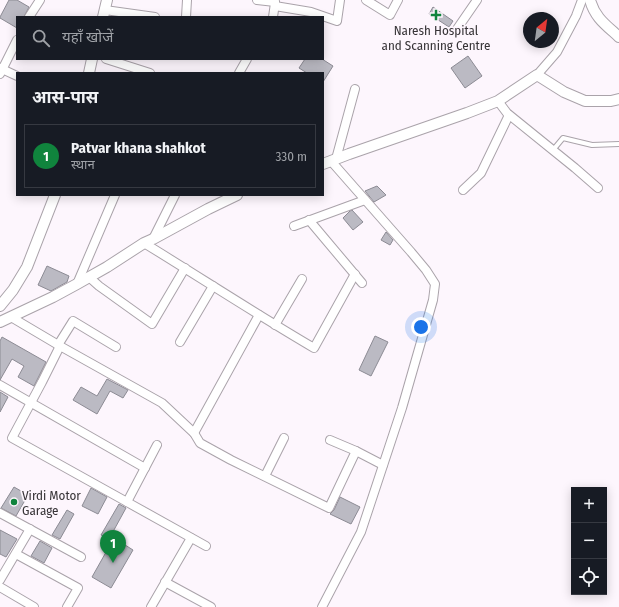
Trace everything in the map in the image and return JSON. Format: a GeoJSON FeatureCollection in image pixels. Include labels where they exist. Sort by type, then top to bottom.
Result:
{"type":"FeatureCollection","features":[{"type":"Feature","properties":{"kind":"street"},"geometry":{"type":"LineString","coordinates":[[31,16],[40,0]]}},
{"type":"Feature","properties":{"kind":"street"},"geometry":{"type":"LineString","coordinates":[[107,0],[104,14],[138,16]]}},
{"type":"Feature","properties":{"kind":"street"},"geometry":{"type":"LineString","coordinates":[[186,16],[187,0]]}},
{"type":"Feature","properties":{"kind":"street"},"geometry":{"type":"LineString","coordinates":[[257,0],[275,3],[322,16]]}},
{"type":"Feature","properties":{"kind":"street"},"geometry":{"type":"LineString","coordinates":[[324,17],[336,21],[340,0]]}},
{"type":"Feature","properties":{"kind":"street"},"geometry":{"type":"LineString","coordinates":[[366,0],[390,15],[398,0]]}},
{"type":"Feature","properties":{"kind":"street"},"geometry":{"type":"LineString","coordinates":[[457,29],[477,0]]}},
{"type":"Feature","properties":{"kind":"street"},"geometry":{"type":"LineString","coordinates":[[330,161],[498,101],[537,75],[557,52],[576,16],[582,0]]}},
{"type":"Feature","properties":{"kind":"street"},"geometry":{"type":"LineString","coordinates":[[590,0],[594,12],[600,20],[619,37]]}},
{"type":"Feature","properties":{"kind":"street"},"geometry":{"type":"LineString","coordinates":[[273,16],[275,3]]}},
{"type":"Feature","properties":{"kind":"street"},"geometry":{"type":"LineString","coordinates":[[16,42],[1,70],[16,76]]}},
{"type":"Feature","properties":{"kind":"street"},"geometry":{"type":"LineString","coordinates":[[89,72],[92,60]]}},
{"type":"Feature","properties":{"kind":"street"},"geometry":{"type":"LineString","coordinates":[[109,60],[147,72]]}},
{"type":"Feature","properties":{"kind":"street"},"geometry":{"type":"LineString","coordinates":[[240,72],[246,60]]}},
{"type":"Feature","properties":{"kind":"street"},"geometry":{"type":"LineString","coordinates":[[537,75],[564,92],[585,101],[611,101],[619,99]]}},
{"type":"Feature","properties":{"kind":"street"},"geometry":{"type":"LineString","coordinates":[[330,161],[355,90]]}},
{"type":"Feature","properties":{"kind":"street"},"geometry":{"type":"LineString","coordinates":[[498,101],[509,115],[598,188]]}},
{"type":"Feature","properties":{"kind":"street"},"geometry":{"type":"LineString","coordinates":[[463,190],[482,173],[509,115]]}},
{"type":"Feature","properties":{"kind":"street"},"geometry":{"type":"LineString","coordinates":[[322,607],[361,532],[402,408],[433,300],[435,284],[426,270],[330,161]]}},
{"type":"Feature","properties":{"kind":"street"},"geometry":{"type":"LineString","coordinates":[[0,306],[13,290],[27,267],[55,196]]}},
{"type":"Feature","properties":{"kind":"street"},"geometry":{"type":"LineString","coordinates":[[77,284],[115,196]]}},
{"type":"Feature","properties":{"kind":"street"},"geometry":{"type":"LineString","coordinates":[[149,241],[174,196]]}},
{"type":"Feature","properties":{"kind":"street"},"geometry":{"type":"LineString","coordinates":[[0,322],[53,297],[149,241],[235,196]]}},
{"type":"Feature","properties":{"kind":"street"},"geometry":{"type":"LineString","coordinates":[[294,226],[365,200]]}},
{"type":"Feature","properties":{"kind":"street"},"geometry":{"type":"LineString","coordinates":[[309,220],[362,283]]}},
{"type":"Feature","properties":{"kind":"street"},"geometry":{"type":"LineString","coordinates":[[149,241],[185,268],[314,348],[355,274]]}},
{"type":"Feature","properties":{"kind":"street"},"geometry":{"type":"LineString","coordinates":[[89,277],[152,324],[185,268]]}},
{"type":"Feature","properties":{"kind":"street"},"geometry":{"type":"LineString","coordinates":[[275,325],[302,279]]}},
{"type":"Feature","properties":{"kind":"street"},"geometry":{"type":"LineString","coordinates":[[180,342],[213,286]]}},
{"type":"Feature","properties":{"kind":"street"},"geometry":{"type":"LineString","coordinates":[[194,433],[259,315]]}},
{"type":"Feature","properties":{"kind":"street"},"geometry":{"type":"LineString","coordinates":[[11,317],[162,403],[194,433],[200,443],[329,508],[356,451]]}},
{"type":"Feature","properties":{"kind":"street"},"geometry":{"type":"LineString","coordinates":[[116,347],[73,321],[59,345],[12,438],[206,546]]}},
{"type":"Feature","properties":{"kind":"street"},"geometry":{"type":"LineString","coordinates":[[0,385],[145,468]]}},
{"type":"Feature","properties":{"kind":"street"},"geometry":{"type":"LineString","coordinates":[[265,476],[284,438]]}},
{"type":"Feature","properties":{"kind":"street"},"geometry":{"type":"LineString","coordinates":[[330,440],[383,465]]}},
{"type":"Feature","properties":{"kind":"street"},"geometry":{"type":"LineString","coordinates":[[127,502],[157,445]]}},
{"type":"Feature","properties":{"kind":"street"},"geometry":{"type":"LineString","coordinates":[[0,513],[81,556]]}},
{"type":"Feature","properties":{"kind":"street"},"geometry":{"type":"LineString","coordinates":[[0,580],[30,529]]}},
{"type":"Feature","properties":{"kind":"street"},"geometry":{"type":"LineString","coordinates":[[151,607],[191,538]]}},
{"type":"Feature","properties":{"kind":"street"},"geometry":{"type":"LineString","coordinates":[[16,554],[78,588],[67,607]]}},
{"type":"Feature","properties":{"kind":"street"},"geometry":{"type":"LineString","coordinates":[[165,582],[211,607]]}},
{"type":"Feature","properties":{"kind":"street"},"geometry":{"type":"LineString","coordinates":[[0,586],[33,607]]}},
{"type":"Feature","properties":{"kind":"lane"},"geometry":{"type":"LineString","coordinates":[[553,150],[563,138],[592,145],[619,144]]}},
{"type":"Feature","properties":{"kind":"building"},"geometry":{"type":"Polygon","coordinates":[[[9,0],[17,0],[29,7],[24,16],[16,16],[16,27],[0,17],[9,0]]]}},
{"type":"Feature","properties":{"kind":"building"},"geometry":{"type":"Polygon","coordinates":[[[433,7],[453,21],[449,27],[429,14],[433,7]]]}},
{"type":"Feature","properties":{"kind":"building"},"geometry":{"type":"Polygon","coordinates":[[[468,56],[482,76],[465,88],[451,68],[468,56]]]}},
{"type":"Feature","properties":{"kind":"building"},"geometry":{"type":"Polygon","coordinates":[[[304,60],[324,60],[333,66],[324,80],[324,72],[305,72],[299,68],[304,60]]]}},
{"type":"Feature","properties":{"kind":"building"},"geometry":{"type":"Polygon","coordinates":[[[377,186],[386,195],[374,202],[365,191],[377,186]]]}},
{"type":"Feature","properties":{"kind":"building"},"geometry":{"type":"Polygon","coordinates":[[[352,210],[363,222],[353,230],[343,218],[352,210]]]}},
{"type":"Feature","properties":{"kind":"building"},"geometry":{"type":"Polygon","coordinates":[[[386,232],[393,240],[390,245],[381,240],[386,232]]]}},
{"type":"Feature","properties":{"kind":"building"},"geometry":{"type":"Polygon","coordinates":[[[47,266],[69,276],[67,282],[51,291],[38,285],[47,266]]]}},
{"type":"Feature","properties":{"kind":"building"},"geometry":{"type":"Polygon","coordinates":[[[375,336],[388,342],[371,376],[359,370],[375,336]]]}},
{"type":"Feature","properties":{"kind":"building"},"geometry":{"type":"Polygon","coordinates":[[[2,337],[46,362],[34,386],[18,377],[24,366],[12,359],[0,380],[0,341],[2,337]]]}},
{"type":"Feature","properties":{"kind":"building"},"geometry":{"type":"Polygon","coordinates":[[[107,379],[128,390],[123,398],[110,391],[97,414],[73,400],[81,387],[97,396],[107,379]]]}},
{"type":"Feature","properties":{"kind":"building"},"geometry":{"type":"Polygon","coordinates":[[[0,392],[8,397],[0,412],[0,392]]]}},
{"type":"Feature","properties":{"kind":"building","name":"Virdi Motor Garage"},"geometry":{"type":"Polygon","coordinates":[[[14,487],[28,495],[16,516],[1,508],[14,487]]]}},
{"type":"Feature","properties":{"kind":"building"},"geometry":{"type":"Polygon","coordinates":[[[91,488],[107,497],[98,514],[82,506],[91,488]]]}},
{"type":"Feature","properties":{"kind":"building"},"geometry":{"type":"Polygon","coordinates":[[[340,497],[360,507],[351,524],[330,514],[334,510],[340,497]]]}},
{"type":"Feature","properties":{"kind":"building"},"geometry":{"type":"Polygon","coordinates":[[[119,504],[126,508],[109,539],[101,535],[119,504]]]}},
{"type":"Feature","properties":{"kind":"building"},"geometry":{"type":"Polygon","coordinates":[[[67,510],[74,514],[60,539],[52,535],[67,510]]]}},
{"type":"Feature","properties":{"kind":"building"},"geometry":{"type":"Polygon","coordinates":[[[0,530],[17,539],[6,557],[0,554],[0,530]]]}},
{"type":"Feature","properties":{"kind":"building"},"geometry":{"type":"Polygon","coordinates":[[[114,538],[133,550],[111,588],[92,577],[114,538]]]}},
{"type":"Feature","properties":{"kind":"building"},"geometry":{"type":"Polygon","coordinates":[[[40,541],[52,548],[44,563],[31,556],[40,541]]]}},
{"type":"Feature","properties":{"kind":"place","name":"Naresh Hospital and Scanning Centre"},"geometry":{"type":"Point","coordinates":[436,15]}},
{"type":"Feature","properties":{"kind":"place","name":"Virdi Motor Garage"},"geometry":{"type":"Point","coordinates":[14,502]}},
{"type":"Feature","properties":{"kind":"place","name":"Patvar khana shahkot"},"geometry":{"type":"Point","coordinates":[113,563]}}]}
